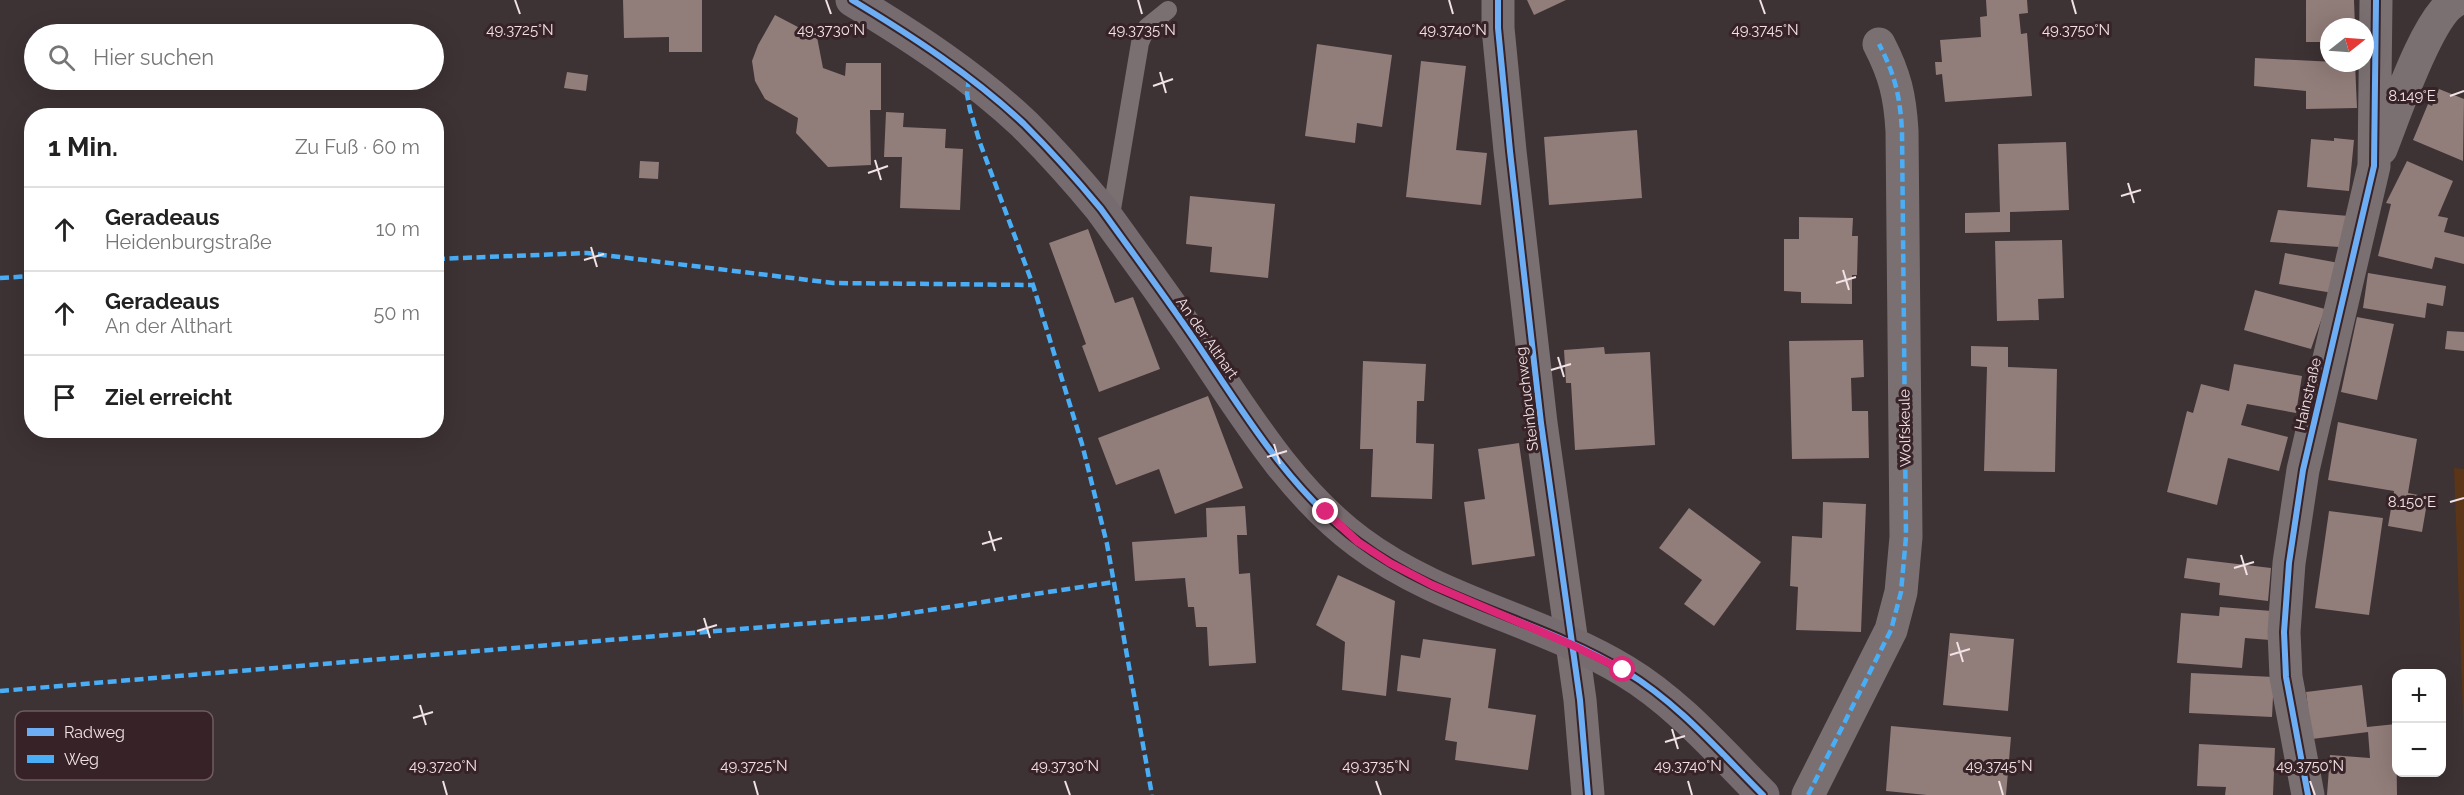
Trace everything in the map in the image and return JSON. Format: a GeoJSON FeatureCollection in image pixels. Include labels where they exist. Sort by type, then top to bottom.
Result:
{"type":"FeatureCollection","features":[{"type":"Feature","properties":{"kind":"street","name":"An der Althart"},"geometry":{"type":"LineString","coordinates":[[852,0],[969,78],[1023,124],[1072,174],[1110,221],[1269,448],[1304,490],[1358,542],[1390,563],[1432,585],[1572,645],[1623,670],[1661,695],[1763,795]]}},
{"type":"Feature","properties":{"kind":"street","name":"Steinbruchweg"},"geometry":{"type":"LineString","coordinates":[[1498,0],[1498,28],[1509,140],[1541,423],[1580,700],[1588,795]]}},
{"type":"Feature","properties":{"kind":"street","name":"Hainstraße"},"geometry":{"type":"LineString","coordinates":[[2308,795],[2286,677],[2284,632],[2289,563],[2303,470],[2374,166],[2376,0]]}},
{"type":"Feature","properties":{"kind":"street"},"geometry":{"type":"LineString","coordinates":[[2374,166],[2428,33],[2451,3],[2457,0]]}},
{"type":"Feature","properties":{"kind":"street","name":"Wolfskeule"},"geometry":{"type":"LineString","coordinates":[[1808,795],[1891,630],[1901,592],[1906,537],[1902,131],[1900,99],[1893,72],[1879,44]]}},
{"type":"Feature","properties":{"kind":"lane"},"geometry":{"type":"LineString","coordinates":[[1110,221],[1140,43],[1147,27],[1168,10]]}},
{"type":"Feature","properties":{"kind":"shaded area"},"geometry":{"type":"Polygon","coordinates":[[[2454,468],[2464,469],[2464,743],[2454,468]]]}},
{"type":"Feature","properties":{"kind":"building"},"geometry":{"type":"Polygon","coordinates":[[[623,0],[702,0],[702,52],[669,52],[669,37],[624,38],[623,0]]]}},
{"type":"Feature","properties":{"kind":"building"},"geometry":{"type":"Polygon","coordinates":[[[1527,0],[1566,0],[1534,15],[1527,0]]]}},
{"type":"Feature","properties":{"kind":"building"},"geometry":{"type":"Polygon","coordinates":[[[1986,0],[2027,0],[2028,13],[2019,14],[2021,34],[2027,33],[2032,96],[1945,102],[1942,74],[1936,75],[1935,62],[1942,62],[1940,40],[1981,37],[1980,17],[1987,16],[1986,0]]]}},
{"type":"Feature","properties":{"kind":"building"},"geometry":{"type":"Polygon","coordinates":[[[2306,0],[2354,0],[2355,18],[2320,18],[2320,42],[2306,42],[2306,0]]]}},
{"type":"Feature","properties":{"kind":"building"},"geometry":{"type":"Polygon","coordinates":[[[775,15],[817,37],[823,68],[845,76],[846,63],[881,63],[881,110],[870,110],[871,165],[828,167],[796,133],[798,118],[765,99],[755,81],[752,61],[775,15]]]}},
{"type":"Feature","properties":{"kind":"building"},"geometry":{"type":"Polygon","coordinates":[[[1317,44],[1392,55],[1382,127],[1357,123],[1355,143],[1305,136],[1317,44]]]}},
{"type":"Feature","properties":{"kind":"building"},"geometry":{"type":"Polygon","coordinates":[[[2255,58],[2320,61],[2320,72],[2355,72],[2357,108],[2306,109],[2306,91],[2254,86],[2255,58]]]}},
{"type":"Feature","properties":{"kind":"building"},"geometry":{"type":"Polygon","coordinates":[[[1421,61],[1466,66],[1456,150],[1487,153],[1481,205],[1406,197],[1421,61]]]}},
{"type":"Feature","properties":{"kind":"building"},"geometry":{"type":"Polygon","coordinates":[[[567,72],[588,75],[586,91],[564,88],[567,72]]]}},
{"type":"Feature","properties":{"kind":"building"},"geometry":{"type":"Polygon","coordinates":[[[2439,89],[2464,99],[2463,161],[2413,140],[2428,104],[2432,106],[2439,89]]]}},
{"type":"Feature","properties":{"kind":"building"},"geometry":{"type":"Polygon","coordinates":[[[886,112],[904,113],[903,127],[946,129],[945,148],[963,149],[960,210],[900,208],[902,157],[884,157],[886,112]]]}},
{"type":"Feature","properties":{"kind":"building"},"geometry":{"type":"Polygon","coordinates":[[[1637,130],[1642,198],[1549,205],[1544,137],[1637,130]]]}},
{"type":"Feature","properties":{"kind":"building"},"geometry":{"type":"Polygon","coordinates":[[[2334,138],[2354,140],[2349,191],[2307,187],[2311,139],[2334,141],[2334,138]]]}},
{"type":"Feature","properties":{"kind":"building"},"geometry":{"type":"Polygon","coordinates":[[[2066,142],[2069,210],[2010,212],[2010,232],[1965,233],[1965,213],[2000,212],[1998,144],[2066,142]]]}},
{"type":"Feature","properties":{"kind":"building"},"geometry":{"type":"Polygon","coordinates":[[[640,161],[659,162],[658,179],[639,178],[640,161]]]}},
{"type":"Feature","properties":{"kind":"building"},"geometry":{"type":"Polygon","coordinates":[[[2407,161],[2453,181],[2438,216],[2448,218],[2444,232],[2464,237],[2464,264],[2435,257],[2432,269],[2378,256],[2391,204],[2386,203],[2407,161]]]}},
{"type":"Feature","properties":{"kind":"building"},"geometry":{"type":"Polygon","coordinates":[[[1190,196],[1275,204],[1268,278],[1210,272],[1212,247],[1186,244],[1190,196]]]}},
{"type":"Feature","properties":{"kind":"building"},"geometry":{"type":"Polygon","coordinates":[[[2278,210],[2349,216],[2339,247],[2270,242],[2278,210]]]}},
{"type":"Feature","properties":{"kind":"building"},"geometry":{"type":"Polygon","coordinates":[[[1799,217],[1853,218],[1852,236],[1858,236],[1857,275],[1852,275],[1852,304],[1801,303],[1801,292],[1784,291],[1784,239],[1799,239],[1799,217]]]}},
{"type":"Feature","properties":{"kind":"building"},"geometry":{"type":"Polygon","coordinates":[[[1088,229],[1115,303],[1133,297],[1160,369],[1099,392],[1082,346],[1086,344],[1049,243],[1088,229]]]}},
{"type":"Feature","properties":{"kind":"building"},"geometry":{"type":"Polygon","coordinates":[[[2062,240],[2064,298],[2038,299],[2039,320],[1997,321],[1995,241],[2062,240]]]}},
{"type":"Feature","properties":{"kind":"building"},"geometry":{"type":"Polygon","coordinates":[[[2285,253],[2339,263],[2333,293],[2279,284],[2285,253]]]}},
{"type":"Feature","properties":{"kind":"building"},"geometry":{"type":"Polygon","coordinates":[[[2368,273],[2446,286],[2443,306],[2427,303],[2425,318],[2363,308],[2368,273]]]}},
{"type":"Feature","properties":{"kind":"building"},"geometry":{"type":"Polygon","coordinates":[[[2255,290],[2325,309],[2311,349],[2244,330],[2255,290]]]}},
{"type":"Feature","properties":{"kind":"building"},"geometry":{"type":"Polygon","coordinates":[[[2357,317],[2394,324],[2377,400],[2341,392],[2357,317]]]}},
{"type":"Feature","properties":{"kind":"building"},"geometry":{"type":"Polygon","coordinates":[[[2447,331],[2464,332],[2464,351],[2445,349],[2447,331]]]}},
{"type":"Feature","properties":{"kind":"building"},"geometry":{"type":"Polygon","coordinates":[[[1863,340],[1864,377],[1851,378],[1852,411],[1868,411],[1869,458],[1792,459],[1789,341],[1863,340]]]}},
{"type":"Feature","properties":{"kind":"building"},"geometry":{"type":"Polygon","coordinates":[[[1971,346],[2008,347],[2008,367],[2057,369],[2055,472],[1984,471],[1987,367],[1971,366],[1971,346]]]}},
{"type":"Feature","properties":{"kind":"building"},"geometry":{"type":"Polygon","coordinates":[[[1604,347],[1605,354],[1650,352],[1655,445],[1575,450],[1571,383],[1566,383],[1564,350],[1604,347]]]}},
{"type":"Feature","properties":{"kind":"building"},"geometry":{"type":"Polygon","coordinates":[[[1363,361],[1426,364],[1424,401],[1417,401],[1416,443],[1434,444],[1432,499],[1371,497],[1373,449],[1360,449],[1363,361]]]}},
{"type":"Feature","properties":{"kind":"building"},"geometry":{"type":"Polygon","coordinates":[[[2234,364],[2302,376],[2296,413],[2247,404],[2241,425],[2288,437],[2279,471],[2228,458],[2217,505],[2167,492],[2187,411],[2193,413],[2201,384],[2229,391],[2234,364]]]}},
{"type":"Feature","properties":{"kind":"building"},"geometry":{"type":"Polygon","coordinates":[[[1208,396],[1243,488],[1175,514],[1159,469],[1116,485],[1098,438],[1208,396]]]}},
{"type":"Feature","properties":{"kind":"building"},"geometry":{"type":"Polygon","coordinates":[[[2338,422],[2417,439],[2408,493],[2428,497],[2422,532],[2388,526],[2394,491],[2328,480],[2338,422]]]}},
{"type":"Feature","properties":{"kind":"building"},"geometry":{"type":"Polygon","coordinates":[[[1519,443],[1535,556],[1472,565],[1464,502],[1485,499],[1478,449],[1519,443]]]}},
{"type":"Feature","properties":{"kind":"building"},"geometry":{"type":"Polygon","coordinates":[[[1823,502],[1866,504],[1861,632],[1796,630],[1798,587],[1790,586],[1792,536],[1822,538],[1823,502]]]}},
{"type":"Feature","properties":{"kind":"building"},"geometry":{"type":"Polygon","coordinates":[[[1245,506],[1247,535],[1237,535],[1239,574],[1250,573],[1256,663],[1209,666],[1207,627],[1196,627],[1194,607],[1188,607],[1185,578],[1135,581],[1132,542],[1207,537],[1206,508],[1245,506]]]}},
{"type":"Feature","properties":{"kind":"building"},"geometry":{"type":"Polygon","coordinates":[[[1689,508],[1761,562],[1714,626],[1684,604],[1702,580],[1659,548],[1689,508]]]}},
{"type":"Feature","properties":{"kind":"building"},"geometry":{"type":"Polygon","coordinates":[[[2329,511],[2383,518],[2369,615],[2315,608],[2329,511]]]}},
{"type":"Feature","properties":{"kind":"building"},"geometry":{"type":"Polygon","coordinates":[[[2187,558],[2271,568],[2268,601],[2219,595],[2220,583],[2184,578],[2187,558]]]}},
{"type":"Feature","properties":{"kind":"building"},"geometry":{"type":"Polygon","coordinates":[[[1338,575],[1395,601],[1386,696],[1342,690],[1345,642],[1316,625],[1338,575]]]}},
{"type":"Feature","properties":{"kind":"building"},"geometry":{"type":"Polygon","coordinates":[[[2220,607],[2272,611],[2270,640],[2245,638],[2242,668],[2177,663],[2181,613],[2219,616],[2220,607]]]}},
{"type":"Feature","properties":{"kind":"building"},"geometry":{"type":"Polygon","coordinates":[[[1950,633],[2014,639],[2008,711],[1943,705],[1950,633]]]}},
{"type":"Feature","properties":{"kind":"building"},"geometry":{"type":"Polygon","coordinates":[[[1423,639],[1496,649],[1488,708],[1536,715],[1528,770],[1455,760],[1457,742],[1445,740],[1451,698],[1397,691],[1401,655],[1420,658],[1423,639]]]}},
{"type":"Feature","properties":{"kind":"building"},"geometry":{"type":"Polygon","coordinates":[[[2191,673],[2274,677],[2272,717],[2189,713],[2191,673]]]}},
{"type":"Feature","properties":{"kind":"building"},"geometry":{"type":"Polygon","coordinates":[[[2362,685],[2367,727],[2392,724],[2392,777],[2397,777],[2397,795],[2327,795],[2330,755],[2370,758],[2368,732],[2312,739],[2306,692],[2362,685]]]}},
{"type":"Feature","properties":{"kind":"building"},"geometry":{"type":"Polygon","coordinates":[[[1891,726],[2011,737],[2006,795],[1927,795],[1886,791],[1891,726]]]}},
{"type":"Feature","properties":{"kind":"building"},"geometry":{"type":"Polygon","coordinates":[[[2199,744],[2275,748],[2273,795],[2225,795],[2226,787],[2197,786],[2199,744]]]}},
{"type":"Feature","properties":{"kind":"marked path"},"geometry":{"type":"LineString","coordinates":[[1808,795],[1891,630],[1901,592],[1906,537],[1902,131],[1896,86],[1879,44]]}},
{"type":"Feature","properties":{"kind":"marked path"},"geometry":{"type":"LineString","coordinates":[[969,78],[967,94],[980,143],[1033,285],[1082,444],[1107,544],[1152,795]]}},
{"type":"Feature","properties":{"kind":"marked path"},"geometry":{"type":"LineString","coordinates":[[444,259],[587,253],[833,283],[1033,285]]}},
{"type":"Feature","properties":{"kind":"marked path"},"geometry":{"type":"LineString","coordinates":[[0,278],[24,276]]}},
{"type":"Feature","properties":{"kind":"marked path"},"geometry":{"type":"LineString","coordinates":[[0,691],[884,617],[1114,582]]}},
{"type":"Feature","properties":{"kind":"cycle path"},"geometry":{"type":"LineString","coordinates":[[852,0],[919,42],[984,89],[1024,124],[1054,155],[1101,209],[1183,323],[1268,448],[1310,498],[1334,521],[1359,542],[1390,563],[1422,580],[1593,653],[1625,671],[1680,713],[1763,795]]}},
{"type":"Feature","properties":{"kind":"cycle path"},"geometry":{"type":"LineString","coordinates":[[1498,0],[1498,28],[1510,151],[1541,423],[1580,700],[1588,795]]}},
{"type":"Feature","properties":{"kind":"cycle path"},"geometry":{"type":"LineString","coordinates":[[2308,795],[2286,677],[2284,632],[2289,563],[2303,470],[2374,166],[2376,0]]}},
{"type":"Feature","properties":{"kind":"route"},"geometry":{"type":"LineString","coordinates":[[1326,512],[1358,542],[1390,563],[1432,585],[1572,645],[1623,670]]}}]}
